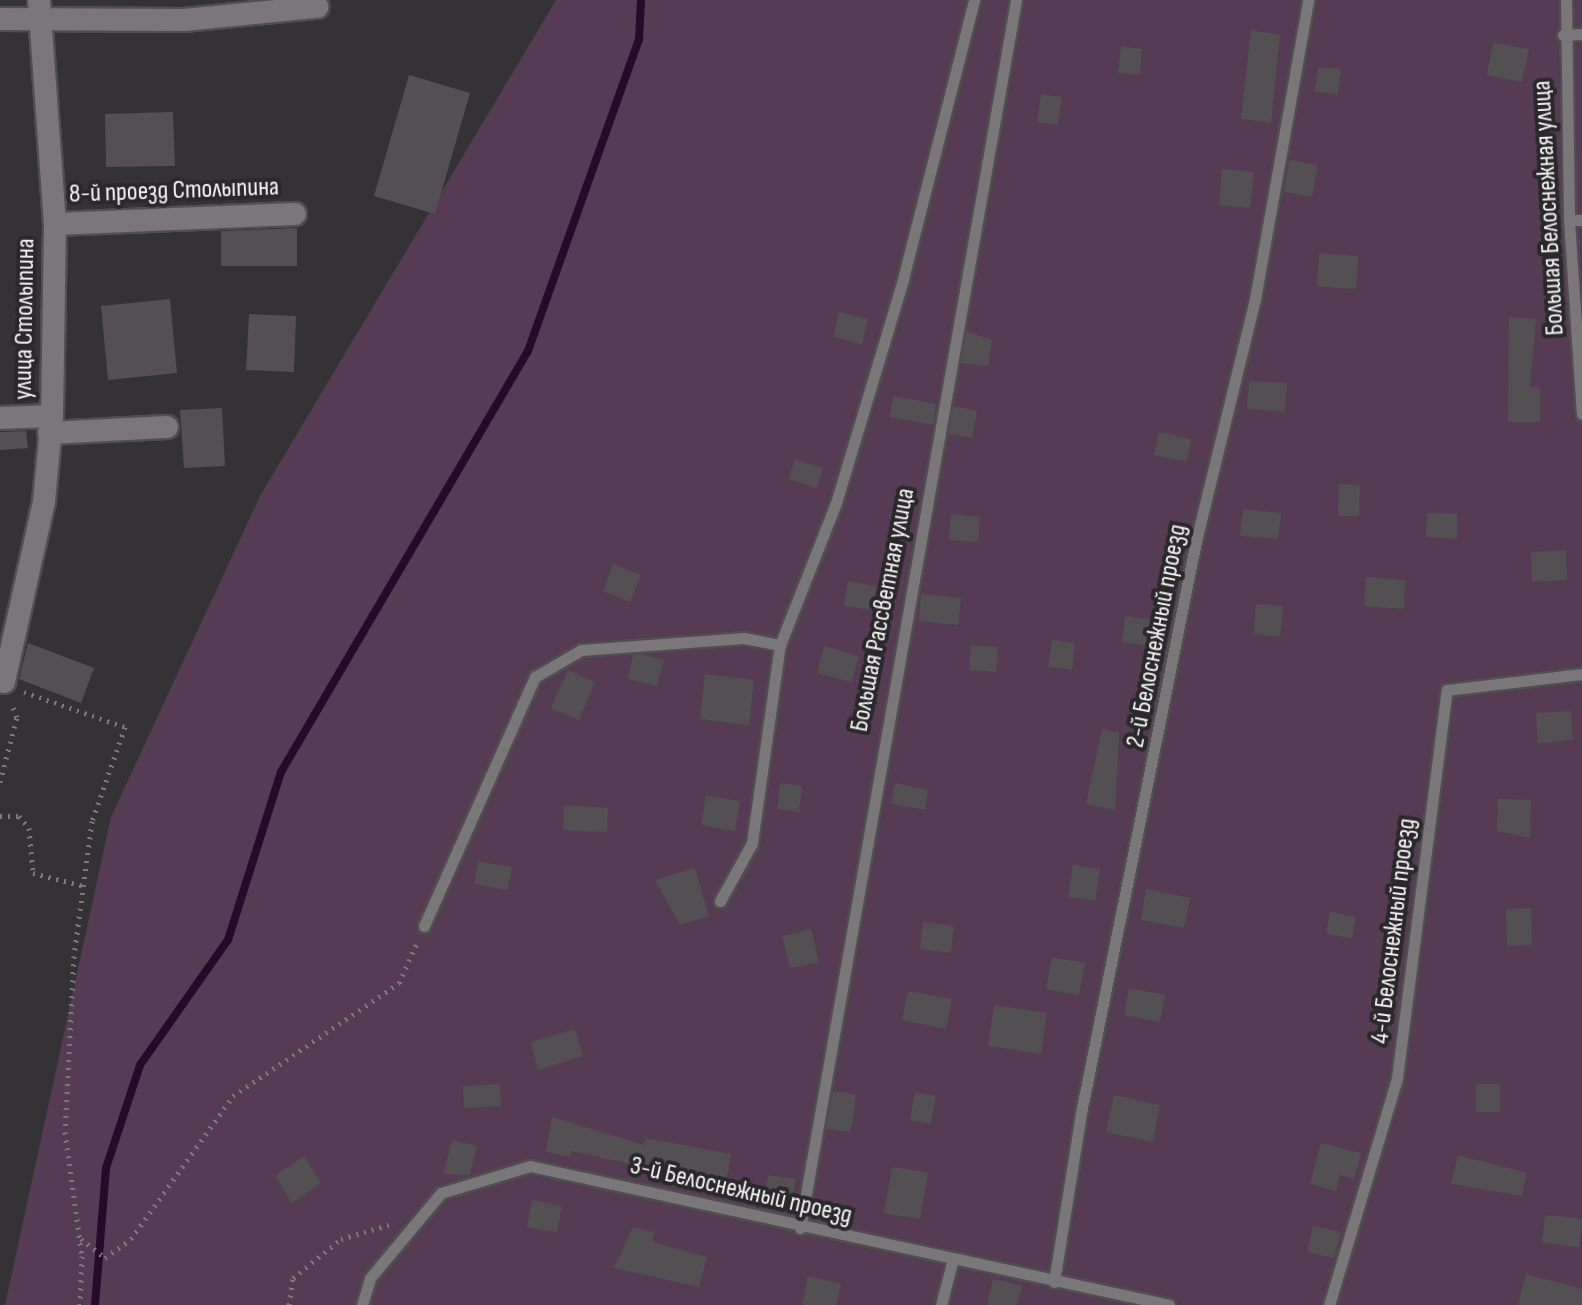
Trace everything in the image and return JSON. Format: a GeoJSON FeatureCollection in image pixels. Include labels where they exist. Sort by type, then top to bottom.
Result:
{"type":"FeatureCollection","features":[{"type":"Feature","properties":{"kind":"street"},"geometry":{"type":"LineString","coordinates":[[0,19],[40,11],[184,20],[317,7]]}},
{"type":"Feature","properties":{"kind":"street","name":"улица Столыпина"},"geometry":{"type":"LineString","coordinates":[[4,682],[44,501],[51,425],[55,224],[40,11]]}},
{"type":"Feature","properties":{"kind":"street","name":"8-й проезд Столыпина"},"geometry":{"type":"LineString","coordinates":[[55,224],[295,214]]}},
{"type":"Feature","properties":{"kind":"street"},"geometry":{"type":"LineString","coordinates":[[0,418],[51,425],[167,427]]}},
{"type":"Feature","properties":{"kind":"lane"},"geometry":{"type":"LineString","coordinates":[[720,901],[752,843],[780,645],[836,503],[899,294],[974,0]]}},
{"type":"Feature","properties":{"kind":"lane","name":"Большая Рассветная улица"},"geometry":{"type":"LineString","coordinates":[[800,1228],[1016,0]]}},
{"type":"Feature","properties":{"kind":"lane","name":"2-й Белоснежный проезд"},"geometry":{"type":"LineString","coordinates":[[1054,1282],[1082,1108],[1196,541],[1255,299],[1308,0]]}},
{"type":"Feature","properties":{"kind":"lane","name":"Большая Белоснежная улица"},"geometry":{"type":"LineString","coordinates":[[1566,0],[1563,35],[1569,220],[1582,414]]}},
{"type":"Feature","properties":{"kind":"lane"},"geometry":{"type":"LineString","coordinates":[[1563,35],[1582,34]]}},
{"type":"Feature","properties":{"kind":"lane"},"geometry":{"type":"LineString","coordinates":[[1569,220],[1582,220]]}},
{"type":"Feature","properties":{"kind":"lane"},"geometry":{"type":"LineString","coordinates":[[424,926],[535,677],[581,650],[744,638],[780,645]]}},
{"type":"Feature","properties":{"kind":"lane","name":"4-й Белоснежный проезд"},"geometry":{"type":"LineString","coordinates":[[1329,1305],[1397,1078],[1447,690],[1582,674]]}},
{"type":"Feature","properties":{"kind":"lane","name":"3-й Белоснежный проезд"},"geometry":{"type":"LineString","coordinates":[[362,1305],[370,1278],[441,1193],[530,1166],[800,1228],[1169,1305]]}},
{"type":"Feature","properties":{"kind":"lane"},"geometry":{"type":"LineString","coordinates":[[941,1305],[953,1259]]}},
{"type":"Feature","properties":{"kind":"path"},"geometry":{"type":"LineString","coordinates":[[0,782],[17,717],[6,688],[103,713],[125,727],[92,821],[84,886],[65,1132],[80,1238],[80,1305]]}},
{"type":"Feature","properties":{"kind":"path"},"geometry":{"type":"LineString","coordinates":[[0,816],[19,816],[29,828],[33,873],[84,886]]}},
{"type":"Feature","properties":{"kind":"path"},"geometry":{"type":"LineString","coordinates":[[80,1238],[105,1258],[131,1239],[233,1096],[399,983],[424,926]]}},
{"type":"Feature","properties":{"kind":"path"},"geometry":{"type":"LineString","coordinates":[[289,1305],[293,1278],[341,1239]]}},
{"type":"Feature","properties":{"kind":"shaded area"},"geometry":{"type":"Polygon","coordinates":[[[556,0],[1582,0],[1582,1305],[5,1305],[111,817],[260,496],[556,0]]]}},
{"type":"Feature","properties":{"kind":"building"},"geometry":{"type":"Polygon","coordinates":[[[1251,30],[1280,35],[1271,123],[1241,119],[1251,30]]]}},
{"type":"Feature","properties":{"kind":"building"},"geometry":{"type":"Polygon","coordinates":[[[1493,42],[1529,49],[1522,82],[1487,75],[1493,42]]]}},
{"type":"Feature","properties":{"kind":"building"},"geometry":{"type":"Polygon","coordinates":[[[1121,46],[1142,49],[1140,75],[1118,73],[1121,46]]]}},
{"type":"Feature","properties":{"kind":"building"},"geometry":{"type":"Polygon","coordinates":[[[1318,67],[1341,69],[1338,94],[1315,92],[1318,67]]]}},
{"type":"Feature","properties":{"kind":"building"},"geometry":{"type":"Polygon","coordinates":[[[409,75],[470,93],[435,214],[374,196],[409,75]]]}},
{"type":"Feature","properties":{"kind":"building"},"geometry":{"type":"Polygon","coordinates":[[[1041,94],[1062,97],[1058,125],[1037,122],[1041,94]]]}},
{"type":"Feature","properties":{"kind":"building"},"geometry":{"type":"Polygon","coordinates":[[[173,112],[175,166],[106,167],[105,114],[173,112]]]}},
{"type":"Feature","properties":{"kind":"building"},"geometry":{"type":"Polygon","coordinates":[[[1289,160],[1318,165],[1312,197],[1284,192],[1289,160]]]}},
{"type":"Feature","properties":{"kind":"building"},"geometry":{"type":"Polygon","coordinates":[[[1222,169],[1254,172],[1250,208],[1219,205],[1222,169]]]}},
{"type":"Feature","properties":{"kind":"building"},"geometry":{"type":"Polygon","coordinates":[[[297,228],[297,266],[221,266],[221,231],[297,228]]]}},
{"type":"Feature","properties":{"kind":"building"},"geometry":{"type":"Polygon","coordinates":[[[1319,253],[1358,256],[1356,289],[1317,286],[1319,253]]]}},
{"type":"Feature","properties":{"kind":"building"},"geometry":{"type":"Polygon","coordinates":[[[170,299],[177,373],[108,380],[101,306],[170,299]]]}},
{"type":"Feature","properties":{"kind":"building"},"geometry":{"type":"Polygon","coordinates":[[[839,312],[868,319],[862,344],[833,337],[839,312]]]}},
{"type":"Feature","properties":{"kind":"building"},"geometry":{"type":"Polygon","coordinates":[[[249,314],[296,316],[294,372],[246,370],[249,314]]]}},
{"type":"Feature","properties":{"kind":"building"},"geometry":{"type":"Polygon","coordinates":[[[1509,317],[1536,319],[1530,387],[1540,387],[1540,422],[1508,422],[1509,317]]]}},
{"type":"Feature","properties":{"kind":"building"},"geometry":{"type":"Polygon","coordinates":[[[966,331],[992,340],[988,366],[961,363],[966,331]]]}},
{"type":"Feature","properties":{"kind":"building"},"geometry":{"type":"Polygon","coordinates":[[[1249,381],[1287,383],[1285,412],[1247,409],[1249,381]]]}},
{"type":"Feature","properties":{"kind":"building"},"geometry":{"type":"Polygon","coordinates":[[[893,396],[936,404],[933,425],[890,417],[893,396]]]}},
{"type":"Feature","properties":{"kind":"building"},"geometry":{"type":"Polygon","coordinates":[[[953,406],[977,411],[972,438],[948,434],[953,406]]]}},
{"type":"Feature","properties":{"kind":"building"},"geometry":{"type":"Polygon","coordinates":[[[222,408],[225,466],[184,468],[180,410],[222,408]]]}},
{"type":"Feature","properties":{"kind":"building"},"geometry":{"type":"Polygon","coordinates":[[[26,431],[28,448],[0,450],[0,432],[26,431]]]}},
{"type":"Feature","properties":{"kind":"building"},"geometry":{"type":"Polygon","coordinates":[[[1159,432],[1191,439],[1187,462],[1154,455],[1159,432]]]}},
{"type":"Feature","properties":{"kind":"building"},"geometry":{"type":"Polygon","coordinates":[[[795,459],[823,468],[817,488],[789,479],[795,459]]]}},
{"type":"Feature","properties":{"kind":"building"},"geometry":{"type":"Polygon","coordinates":[[[1339,484],[1360,485],[1359,516],[1338,516],[1339,484]]]}},
{"type":"Feature","properties":{"kind":"building"},"geometry":{"type":"Polygon","coordinates":[[[1243,509],[1281,513],[1278,539],[1240,536],[1243,509]]]}},
{"type":"Feature","properties":{"kind":"building"},"geometry":{"type":"Polygon","coordinates":[[[1427,513],[1457,514],[1457,539],[1426,537],[1427,513]]]}},
{"type":"Feature","properties":{"kind":"building"},"geometry":{"type":"Polygon","coordinates":[[[951,514],[980,517],[978,542],[949,540],[951,514]]]}},
{"type":"Feature","properties":{"kind":"building"},"geometry":{"type":"Polygon","coordinates":[[[1566,550],[1567,580],[1532,582],[1531,552],[1566,550]]]}},
{"type":"Feature","properties":{"kind":"building"},"geometry":{"type":"Polygon","coordinates":[[[613,564],[641,575],[630,602],[603,591],[613,564]]]}},
{"type":"Feature","properties":{"kind":"building"},"geometry":{"type":"Polygon","coordinates":[[[1366,577],[1405,580],[1404,609],[1364,606],[1366,577]]]}},
{"type":"Feature","properties":{"kind":"building"},"geometry":{"type":"Polygon","coordinates":[[[848,581],[876,586],[872,610],[844,606],[848,581]]]}},
{"type":"Feature","properties":{"kind":"building"},"geometry":{"type":"Polygon","coordinates":[[[921,594],[961,598],[958,625],[919,621],[921,594]]]}},
{"type":"Feature","properties":{"kind":"building"},"geometry":{"type":"Polygon","coordinates":[[[1256,604],[1283,606],[1280,637],[1254,634],[1256,604]]]}},
{"type":"Feature","properties":{"kind":"building"},"geometry":{"type":"Polygon","coordinates":[[[1125,616],[1160,621],[1156,647],[1122,642],[1125,616]]]}},
{"type":"Feature","properties":{"kind":"building"},"geometry":{"type":"Polygon","coordinates":[[[1052,640],[1075,643],[1072,670],[1048,667],[1052,640]]]}},
{"type":"Feature","properties":{"kind":"building"},"geometry":{"type":"Polygon","coordinates":[[[28,643],[94,668],[81,703],[19,679],[28,643]]]}},
{"type":"Feature","properties":{"kind":"building"},"geometry":{"type":"Polygon","coordinates":[[[971,645],[998,647],[996,672],[969,670],[971,645]]]}},
{"type":"Feature","properties":{"kind":"building"},"geometry":{"type":"Polygon","coordinates":[[[824,646],[859,656],[852,682],[817,673],[824,646]]]}},
{"type":"Feature","properties":{"kind":"building"},"geometry":{"type":"Polygon","coordinates":[[[633,655],[664,660],[657,686],[628,679],[633,655]]]}},
{"type":"Feature","properties":{"kind":"building"},"geometry":{"type":"Polygon","coordinates":[[[568,670],[595,682],[579,720],[551,708],[568,670]]]}},
{"type":"Feature","properties":{"kind":"building"},"geometry":{"type":"Polygon","coordinates":[[[705,674],[754,680],[749,725],[700,719],[705,674]]]}},
{"type":"Feature","properties":{"kind":"building"},"geometry":{"type":"Polygon","coordinates":[[[1571,711],[1573,740],[1538,743],[1536,713],[1571,711]]]}},
{"type":"Feature","properties":{"kind":"building"},"geometry":{"type":"Polygon","coordinates":[[[1102,729],[1119,733],[1115,810],[1086,804],[1102,729]]]}},
{"type":"Feature","properties":{"kind":"building"},"geometry":{"type":"Polygon","coordinates":[[[780,783],[802,786],[799,812],[777,809],[780,783]]]}},
{"type":"Feature","properties":{"kind":"building"},"geometry":{"type":"Polygon","coordinates":[[[895,783],[928,790],[925,810],[891,804],[895,783]]]}},
{"type":"Feature","properties":{"kind":"building"},"geometry":{"type":"Polygon","coordinates":[[[706,795],[740,801],[735,831],[701,825],[706,795]]]}},
{"type":"Feature","properties":{"kind":"building"},"geometry":{"type":"Polygon","coordinates":[[[1498,799],[1531,800],[1530,838],[1497,831],[1498,799]]]}},
{"type":"Feature","properties":{"kind":"building"},"geometry":{"type":"Polygon","coordinates":[[[564,805],[608,808],[607,832],[563,830],[564,805]]]}},
{"type":"Feature","properties":{"kind":"building"},"geometry":{"type":"Polygon","coordinates":[[[478,861],[512,867],[507,890],[474,884],[478,861]]]}},
{"type":"Feature","properties":{"kind":"building"},"geometry":{"type":"Polygon","coordinates":[[[1073,865],[1100,869],[1095,901],[1068,897],[1073,865]]]}},
{"type":"Feature","properties":{"kind":"building"},"geometry":{"type":"Polygon","coordinates":[[[695,868],[709,916],[680,925],[655,880],[695,868]]]}},
{"type":"Feature","properties":{"kind":"building"},"geometry":{"type":"Polygon","coordinates":[[[1146,889],[1190,898],[1184,928],[1141,920],[1146,889]]]}},
{"type":"Feature","properties":{"kind":"building"},"geometry":{"type":"Polygon","coordinates":[[[1531,908],[1532,945],[1507,946],[1506,909],[1531,908]]]}},
{"type":"Feature","properties":{"kind":"building"},"geometry":{"type":"Polygon","coordinates":[[[1330,912],[1356,917],[1352,939],[1326,933],[1330,912]]]}},
{"type":"Feature","properties":{"kind":"building"},"geometry":{"type":"Polygon","coordinates":[[[923,922],[954,926],[951,953],[920,949],[923,922]]]}},
{"type":"Feature","properties":{"kind":"building"},"geometry":{"type":"Polygon","coordinates":[[[811,929],[819,962],[790,968],[782,936],[811,929]]]}},
{"type":"Feature","properties":{"kind":"building"},"geometry":{"type":"Polygon","coordinates":[[[1052,957],[1085,963],[1079,995],[1046,989],[1052,957]]]}},
{"type":"Feature","properties":{"kind":"building"},"geometry":{"type":"Polygon","coordinates":[[[1129,988],[1165,995],[1160,1022],[1124,1015],[1129,988]]]}},
{"type":"Feature","properties":{"kind":"building"},"geometry":{"type":"Polygon","coordinates":[[[908,991],[952,999],[946,1029],[902,1020],[908,991]]]}},
{"type":"Feature","properties":{"kind":"building"},"geometry":{"type":"Polygon","coordinates":[[[994,1005],[1047,1013],[1041,1054],[988,1046],[994,1005]]]}},
{"type":"Feature","properties":{"kind":"building"},"geometry":{"type":"Polygon","coordinates":[[[575,1029],[583,1056],[538,1070],[531,1042],[575,1029]]]}},
{"type":"Feature","properties":{"kind":"building"},"geometry":{"type":"Polygon","coordinates":[[[500,1084],[501,1106],[464,1108],[463,1086],[500,1084]]]}},
{"type":"Feature","properties":{"kind":"building"},"geometry":{"type":"Polygon","coordinates":[[[1476,1084],[1500,1084],[1500,1112],[1476,1112],[1476,1084]]]}},
{"type":"Feature","properties":{"kind":"building"},"geometry":{"type":"Polygon","coordinates":[[[833,1091],[856,1094],[851,1132],[826,1129],[833,1091]]]}},
{"type":"Feature","properties":{"kind":"building"},"geometry":{"type":"Polygon","coordinates":[[[915,1092],[936,1096],[931,1124],[910,1120],[915,1092]]]}},
{"type":"Feature","properties":{"kind":"building"},"geometry":{"type":"Polygon","coordinates":[[[1114,1095],[1160,1105],[1153,1142],[1106,1132],[1114,1095]]]}},
{"type":"Feature","properties":{"kind":"building"},"geometry":{"type":"Polygon","coordinates":[[[552,1117],[644,1145],[645,1138],[731,1154],[726,1185],[572,1151],[571,1157],[546,1152],[552,1117]]]}},
{"type":"Feature","properties":{"kind":"building"},"geometry":{"type":"Polygon","coordinates":[[[452,1140],[477,1146],[470,1175],[443,1174],[452,1140]]]}},
{"type":"Feature","properties":{"kind":"building"},"geometry":{"type":"Polygon","coordinates":[[[1321,1143],[1361,1153],[1354,1179],[1340,1175],[1336,1191],[1310,1184],[1321,1143]]]}},
{"type":"Feature","properties":{"kind":"building"},"geometry":{"type":"Polygon","coordinates":[[[1458,1155],[1527,1173],[1522,1196],[1451,1184],[1458,1155]]]}},
{"type":"Feature","properties":{"kind":"building"},"geometry":{"type":"Polygon","coordinates":[[[304,1156],[321,1183],[292,1203],[275,1176],[304,1156]]]}},
{"type":"Feature","properties":{"kind":"building"},"geometry":{"type":"Polygon","coordinates":[[[892,1167],[928,1173],[920,1219],[884,1213],[892,1167]]]}},
{"type":"Feature","properties":{"kind":"building"},"geometry":{"type":"Polygon","coordinates":[[[768,1175],[796,1179],[789,1211],[762,1206],[768,1175]]]}},
{"type":"Feature","properties":{"kind":"building"},"geometry":{"type":"Polygon","coordinates":[[[532,1200],[562,1206],[557,1232],[527,1227],[532,1200]]]}},
{"type":"Feature","properties":{"kind":"building"},"geometry":{"type":"Polygon","coordinates":[[[1545,1215],[1582,1219],[1579,1247],[1542,1242],[1545,1215]]]}},
{"type":"Feature","properties":{"kind":"building"},"geometry":{"type":"Polygon","coordinates":[[[1313,1226],[1341,1232],[1334,1258],[1307,1252],[1313,1226]]]}},
{"type":"Feature","properties":{"kind":"building"},"geometry":{"type":"Polygon","coordinates":[[[633,1227],[654,1232],[652,1242],[707,1257],[699,1287],[614,1268],[633,1227]]]}},
{"type":"Feature","properties":{"kind":"building"},"geometry":{"type":"Polygon","coordinates":[[[1526,1274],[1582,1289],[1582,1305],[1518,1305],[1526,1274]]]}},
{"type":"Feature","properties":{"kind":"building"},"geometry":{"type":"Polygon","coordinates":[[[808,1276],[841,1284],[836,1305],[802,1305],[808,1276]]]}},
{"type":"Feature","properties":{"kind":"building"},"geometry":{"type":"Polygon","coordinates":[[[993,1279],[1022,1286],[1017,1305],[987,1305],[993,1279]]]}},
{"type":"Feature","properties":{"kind":"waterway"},"geometry":{"type":"LineString","coordinates":[[95,1305],[106,1168],[140,1065],[228,940],[281,772],[528,351],[639,39],[641,0]]}}]}
